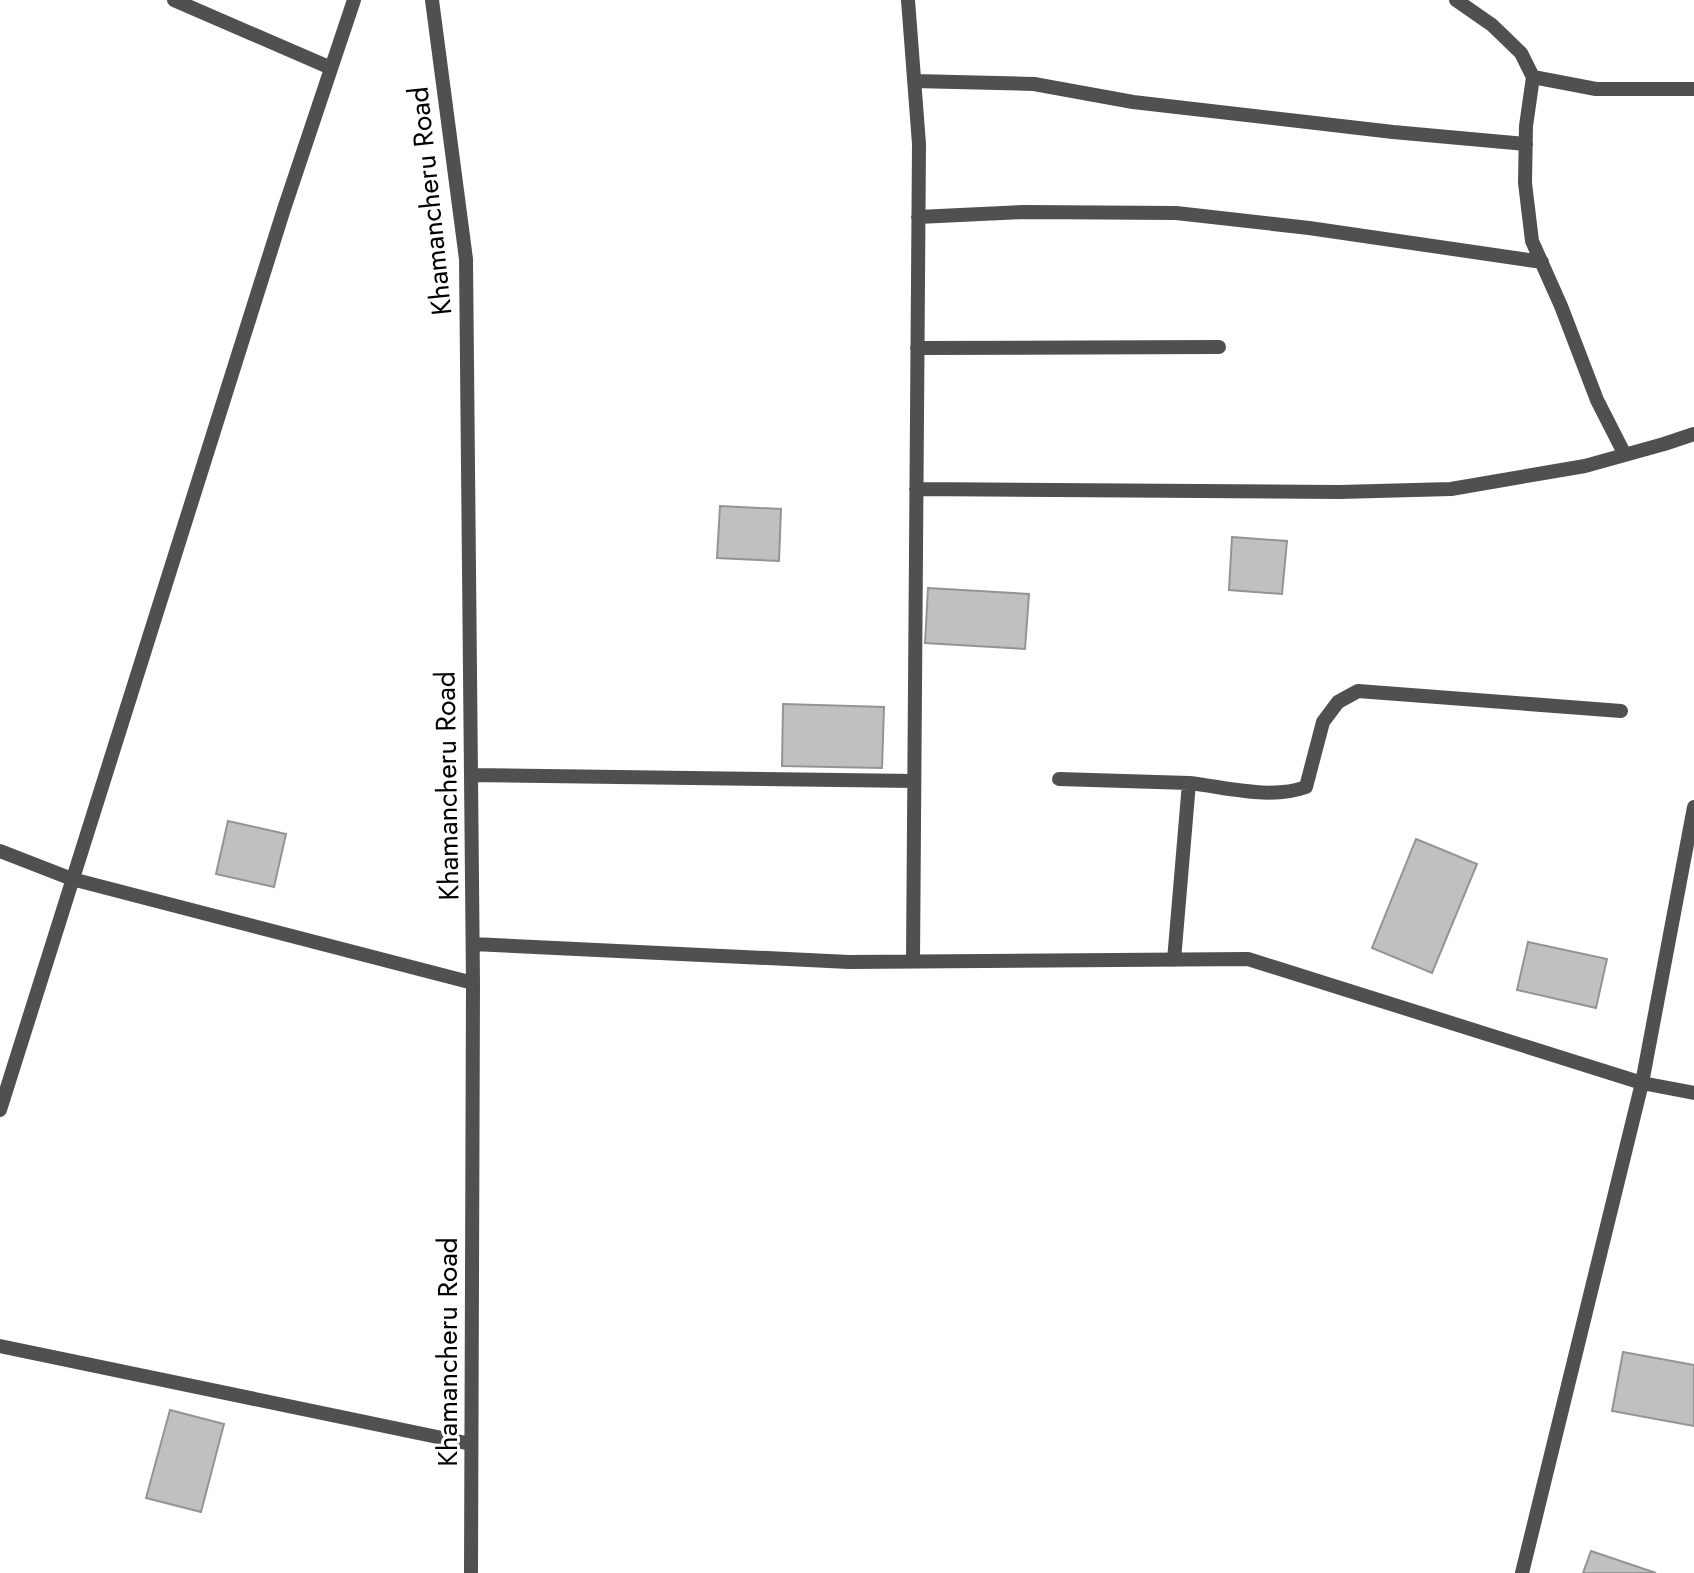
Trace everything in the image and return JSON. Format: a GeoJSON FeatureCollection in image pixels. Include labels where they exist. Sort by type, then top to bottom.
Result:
{"type":"FeatureCollection","features":[{"type":"Feature","properties":{"kind":"street"},"geometry":{"type":"LineString","coordinates":[[174,0],[331,68]]}},
{"type":"Feature","properties":{"kind":"street"},"geometry":{"type":"LineString","coordinates":[[0,1110],[279,222],[354,0]]}},
{"type":"Feature","properties":{"kind":"street","name":"Khamancheru Road"},"geometry":{"type":"LineString","coordinates":[[432,0],[466,259],[473,944],[471,1573]]}},
{"type":"Feature","properties":{"kind":"street"},"geometry":{"type":"LineString","coordinates":[[908,0],[919,144],[913,961]]}},
{"type":"Feature","properties":{"kind":"street"},"geometry":{"type":"LineString","coordinates":[[1456,0],[1492,25],[1521,53],[1533,77],[1525,183],[1532,241],[1597,401],[1625,455]]}},
{"type":"Feature","properties":{"kind":"street"},"geometry":{"type":"LineString","coordinates":[[1533,77],[1596,89],[1694,89]]}},
{"type":"Feature","properties":{"kind":"street"},"geometry":{"type":"LineString","coordinates":[[914,81],[1034,84],[1132,102],[1392,132],[1526,144]]}},
{"type":"Feature","properties":{"kind":"street"},"geometry":{"type":"LineString","coordinates":[[918,217],[1024,212],[1175,213],[1308,228],[1542,262]]}},
{"type":"Feature","properties":{"kind":"street"},"geometry":{"type":"LineString","coordinates":[[917,348],[1219,347]]}},
{"type":"Feature","properties":{"kind":"street"},"geometry":{"type":"LineString","coordinates":[[916,489],[1340,492],[1451,489],[1585,466],[1694,434]]}},
{"type":"Feature","properties":{"kind":"street"},"geometry":{"type":"LineString","coordinates":[[1059,779],[1189,783],[1254,791],[1290,792],[1306,787],[1322,722],[1338,702],[1357,691],[1621,710]]}},
{"type":"Feature","properties":{"kind":"street"},"geometry":{"type":"LineString","coordinates":[[471,775],[914,781]]}},
{"type":"Feature","properties":{"kind":"street"},"geometry":{"type":"LineString","coordinates":[[1174,960],[1189,783]]}},
{"type":"Feature","properties":{"kind":"street"},"geometry":{"type":"LineString","coordinates":[[1522,1573],[1642,1083],[1694,807]]}},
{"type":"Feature","properties":{"kind":"street"},"geometry":{"type":"LineString","coordinates":[[0,851],[72,879],[473,983]]}},
{"type":"Feature","properties":{"kind":"street"},"geometry":{"type":"LineString","coordinates":[[473,944],[849,962],[1248,959],[1642,1083],[1694,1093]]}},
{"type":"Feature","properties":{"kind":"street"},"geometry":{"type":"LineString","coordinates":[[0,1346],[471,1444]]}},
{"type":"Feature","properties":{"kind":"building"},"geometry":{"type":"Polygon","coordinates":[[[720,506],[781,509],[779,561],[717,558],[720,506]]]}},
{"type":"Feature","properties":{"kind":"building"},"geometry":{"type":"Polygon","coordinates":[[[1232,537],[1287,541],[1282,594],[1229,590],[1232,537]]]}},
{"type":"Feature","properties":{"kind":"building"},"geometry":{"type":"Polygon","coordinates":[[[928,588],[1029,594],[1025,649],[925,643],[928,588]]]}},
{"type":"Feature","properties":{"kind":"building"},"geometry":{"type":"Polygon","coordinates":[[[783,704],[884,707],[882,768],[782,766],[783,704]]]}},
{"type":"Feature","properties":{"kind":"building"},"geometry":{"type":"Polygon","coordinates":[[[228,821],[286,834],[274,887],[216,874],[228,821]]]}},
{"type":"Feature","properties":{"kind":"building"},"geometry":{"type":"Polygon","coordinates":[[[1416,839],[1477,864],[1432,973],[1372,948],[1416,839]]]}},
{"type":"Feature","properties":{"kind":"building"},"geometry":{"type":"Polygon","coordinates":[[[1528,942],[1607,959],[1596,1008],[1517,990],[1528,942]]]}},
{"type":"Feature","properties":{"kind":"building"},"geometry":{"type":"Polygon","coordinates":[[[1623,1352],[1694,1365],[1694,1426],[1612,1411],[1623,1352]]]}},
{"type":"Feature","properties":{"kind":"building"},"geometry":{"type":"Polygon","coordinates":[[[170,1410],[224,1424],[201,1512],[146,1498],[170,1410]]]}},
{"type":"Feature","properties":{"kind":"building"},"geometry":{"type":"Polygon","coordinates":[[[1591,1551],[1656,1573],[1583,1573],[1591,1551]]]}}]}
